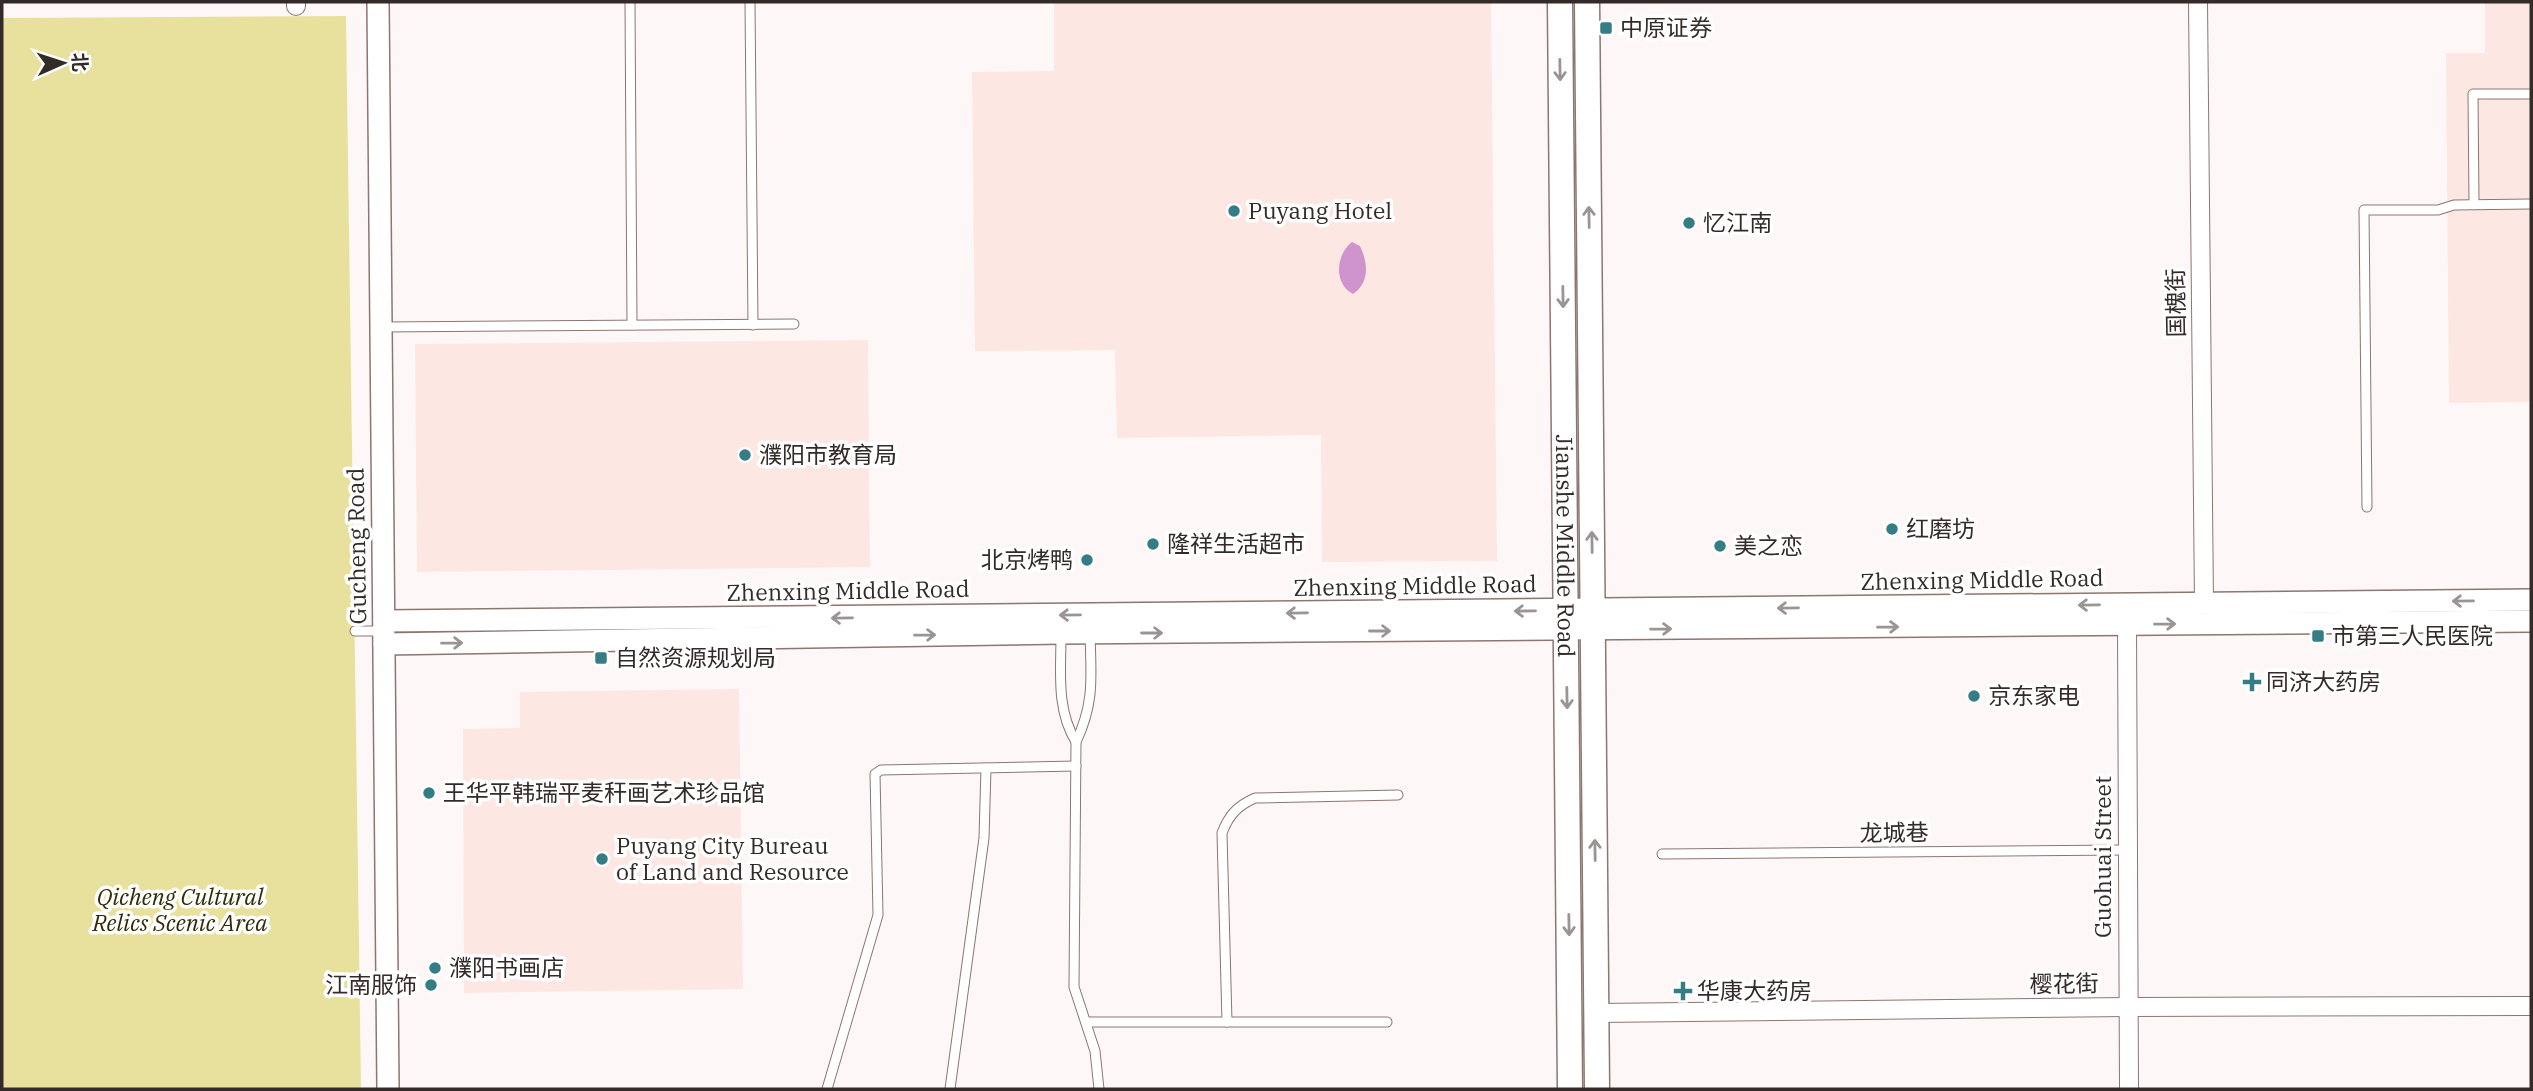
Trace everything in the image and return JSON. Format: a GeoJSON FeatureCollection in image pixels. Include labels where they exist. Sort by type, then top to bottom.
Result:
{"type":"FeatureCollection","features":[{"type":"Feature","properties":{"kind":"main road","name":"Jianshe Middle Road"},"geometry":{"type":"LineString","coordinates":[[1560,2],[1570,1089]]}},
{"type":"Feature","properties":{"kind":"main road","name":"Jianshe Middle Road"},"geometry":{"type":"LineString","coordinates":[[1587,2],[1597,1089]]}},
{"type":"Feature","properties":{"kind":"street","name":"Gucheng Road"},"geometry":{"type":"LineString","coordinates":[[378,2],[388,1089]]}},
{"type":"Feature","properties":{"kind":"street","name":"国槐街"},"geometry":{"type":"LineString","coordinates":[[2198,2],[2204,603]]}},
{"type":"Feature","properties":{"kind":"street","name":"Zhenxing Middle Road"},"geometry":{"type":"LineString","coordinates":[[1593,620],[2204,603],[2531,600]]}},
{"type":"Feature","properties":{"kind":"street","name":"Zhenxing Middle Road"},"geometry":{"type":"LineString","coordinates":[[384,632],[1090,633],[1566,620]]}},
{"type":"Feature","properties":{"kind":"street","name":"Zhenxing Middle Road"},"geometry":{"type":"LineString","coordinates":[[384,632],[1566,620],[2127,625],[2531,621]]}},
{"type":"Feature","properties":{"kind":"street","name":"Guohuai Street"},"geometry":{"type":"LineString","coordinates":[[2127,625],[2129,1089]]}},
{"type":"Feature","properties":{"kind":"street","name":"樱花街"},"geometry":{"type":"LineString","coordinates":[[1597,1013],[2531,1006]]}},
{"type":"Feature","properties":{"kind":"lane"},"geometry":{"type":"LineString","coordinates":[[630,2],[632,325]]}},
{"type":"Feature","properties":{"kind":"lane"},"geometry":{"type":"LineString","coordinates":[[750,2],[753,325]]}},
{"type":"Feature","properties":{"kind":"lane"},"geometry":{"type":"LineString","coordinates":[[2474,204],[2473,94],[2531,94]]}},
{"type":"Feature","properties":{"kind":"lane"},"geometry":{"type":"LineString","coordinates":[[2367,507],[2364,210],[2438,210],[2454,205],[2531,204]]}},
{"type":"Feature","properties":{"kind":"lane"},"geometry":{"type":"LineString","coordinates":[[381,327],[794,324]]}},
{"type":"Feature","properties":{"kind":"lane"},"geometry":{"type":"LineString","coordinates":[[355,631],[384,632]]}},
{"type":"Feature","properties":{"kind":"lane"},"geometry":{"type":"LineString","coordinates":[[1061,633],[1063,712],[1076,742]]}},
{"type":"Feature","properties":{"kind":"lane"},"geometry":{"type":"LineString","coordinates":[[1090,633],[1091,694],[1085,722],[1076,742],[1074,987],[1095,1051],[1099,1089]]}},
{"type":"Feature","properties":{"kind":"lane"},"geometry":{"type":"LineString","coordinates":[[827,1089],[878,915],[875,774],[881,770],[1076,766]]}},
{"type":"Feature","properties":{"kind":"lane"},"geometry":{"type":"LineString","coordinates":[[950,1089],[984,838],[986,768]]}},
{"type":"Feature","properties":{"kind":"lane"},"geometry":{"type":"LineString","coordinates":[[1227,1022],[1222,833],[1229,816],[1240,805],[1255,798],[1398,795]]}},
{"type":"Feature","properties":{"kind":"lane","name":"龙城巷"},"geometry":{"type":"LineString","coordinates":[[1662,854],[2127,850]]}},
{"type":"Feature","properties":{"kind":"lane"},"geometry":{"type":"LineString","coordinates":[[1087,1023],[1387,1022]]}},
{"type":"Feature","properties":{"kind":"shaded area","name":"Puyang Hotel"},"geometry":{"type":"Polygon","coordinates":[[[1054,2],[1491,2],[1497,561],[1322,562],[1321,435],[1117,438],[1115,350],[975,351],[972,72],[1054,71],[1054,2]]]}},
{"type":"Feature","properties":{"kind":"shaded area"},"geometry":{"type":"Polygon","coordinates":[[[2485,2],[2531,2],[2531,402],[2449,403],[2446,53],[2485,53],[2485,2]]]}},
{"type":"Feature","properties":{"kind":"shaded area"},"geometry":{"type":"Polygon","coordinates":[[[1352,242],[1360,246],[1366,265],[1365,278],[1353,294],[1342,283],[1339,269],[1343,254],[1352,242]]]}},
{"type":"Feature","properties":{"kind":"shaded area"},"geometry":{"type":"Polygon","coordinates":[[[868,340],[870,567],[417,572],[415,344],[868,340]]]}},
{"type":"Feature","properties":{"kind":"shaded area","name":"Puyang City Bureau of Land and Resource"},"geometry":{"type":"Polygon","coordinates":[[[739,689],[743,989],[464,993],[463,729],[520,728],[520,692],[739,689]]]}},
{"type":"Feature","properties":{"kind":"green space","name":"Qicheng Cultural Relics Scenic Area"},"geometry":{"type":"Polygon","coordinates":[[[346,16],[361,1089],[2,1089],[2,18],[346,16]]]}},
{"type":"Feature","properties":{"kind":"place","name":"中原证券"},"geometry":{"type":"Point","coordinates":[1606,28]}},
{"type":"Feature","properties":{"kind":"place","name":"Puyang Hotel"},"geometry":{"type":"Point","coordinates":[1234,211]}},
{"type":"Feature","properties":{"kind":"place","name":"忆江南"},"geometry":{"type":"Point","coordinates":[1689,223]}},
{"type":"Feature","properties":{"kind":"place","name":"濮阳市教育局"},"geometry":{"type":"Point","coordinates":[745,455]}},
{"type":"Feature","properties":{"kind":"place","name":"红磨坊"},"geometry":{"type":"Point","coordinates":[1892,529]}},
{"type":"Feature","properties":{"kind":"place","name":"隆祥生活超市"},"geometry":{"type":"Point","coordinates":[1153,544]}},
{"type":"Feature","properties":{"kind":"place","name":"美之恋"},"geometry":{"type":"Point","coordinates":[1720,546]}},
{"type":"Feature","properties":{"kind":"place","name":"北京烤鸭"},"geometry":{"type":"Point","coordinates":[1087,560]}},
{"type":"Feature","properties":{"kind":"place","name":"市第三人民医院"},"geometry":{"type":"Point","coordinates":[2318,636]}},
{"type":"Feature","properties":{"kind":"place","name":"自然资源规划局"},"geometry":{"type":"Point","coordinates":[601,658]}},
{"type":"Feature","properties":{"kind":"place","name":"同济大药房"},"geometry":{"type":"Point","coordinates":[2252,682]}},
{"type":"Feature","properties":{"kind":"place","name":"京东家电"},"geometry":{"type":"Point","coordinates":[1974,696]}},
{"type":"Feature","properties":{"kind":"place","name":"王华平韩瑞平麦秆画艺术珍品馆"},"geometry":{"type":"Point","coordinates":[429,793]}},
{"type":"Feature","properties":{"kind":"place","name":"Puyang City Bureau of Land and Resource"},"geometry":{"type":"Point","coordinates":[602,859]}},
{"type":"Feature","properties":{"kind":"place","name":"濮阳书画店"},"geometry":{"type":"Point","coordinates":[435,968]}},
{"type":"Feature","properties":{"kind":"place","name":"江南服饰"},"geometry":{"type":"Point","coordinates":[431,985]}},
{"type":"Feature","properties":{"kind":"place","name":"华康大药房"},"geometry":{"type":"Point","coordinates":[1683,991]}}]}
